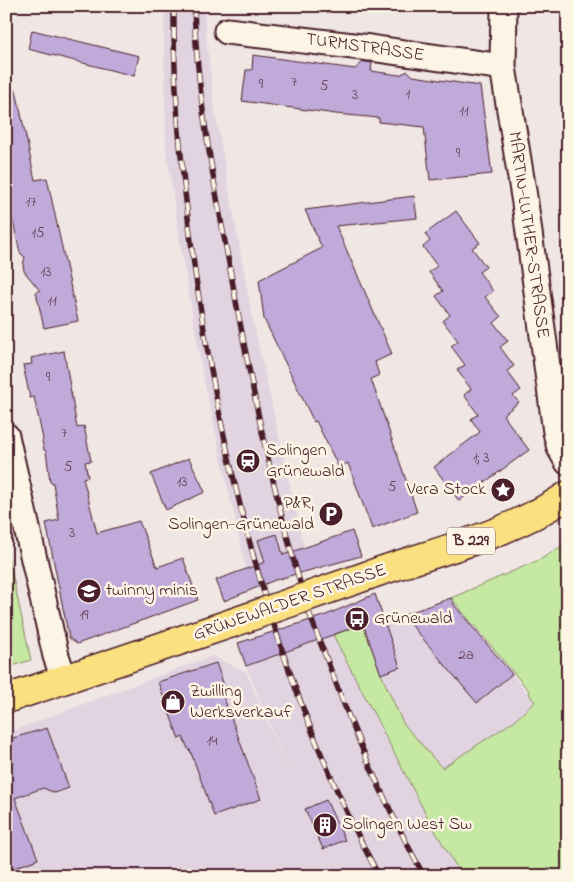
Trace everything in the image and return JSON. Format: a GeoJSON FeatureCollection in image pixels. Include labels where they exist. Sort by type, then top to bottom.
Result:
{"type":"FeatureCollection","features":[{"type":"Feature","properties":{"kind":"main road","name":"GRÜNEWALDER STRASSE"},"geometry":{"type":"LineString","coordinates":[[6,699],[369,575],[457,547],[533,516],[568,495]]}},
{"type":"Feature","properties":{"kind":"street","name":"MARTIN-LUTHER-STRASSE"},"geometry":{"type":"LineString","coordinates":[[504,6],[503,67],[527,213],[556,432],[560,448],[568,462]]}},
{"type":"Feature","properties":{"kind":"street","name":"TURMSTRASSE"},"geometry":{"type":"LineString","coordinates":[[227,31],[370,48],[503,67]]}},
{"type":"Feature","properties":{"kind":"street"},"geometry":{"type":"LineString","coordinates":[[6,436],[56,656],[64,679]]}},
{"type":"Feature","properties":{"kind":"shaded area"},"geometry":{"type":"Polygon","coordinates":[[[165,6],[204,6],[215,112],[252,316],[304,548],[246,569],[203,376],[166,149],[165,6]]]}},
{"type":"Feature","properties":{"kind":"shaded area"},"geometry":{"type":"Polygon","coordinates":[[[451,598],[455,606],[535,702],[514,721],[442,768],[403,723],[381,674],[363,624],[383,617],[385,621],[451,598]]]}},
{"type":"Feature","properties":{"kind":"shaded area"},"geometry":{"type":"Polygon","coordinates":[[[333,635],[432,826],[462,876],[6,876],[6,733],[212,656],[246,672],[290,774],[246,666],[333,635]]]}},
{"type":"Feature","properties":{"kind":"green space"},"geometry":{"type":"Polygon","coordinates":[[[568,542],[568,876],[462,876],[432,826],[333,635],[363,624],[381,674],[403,723],[442,768],[514,721],[535,702],[528,693],[529,691],[451,598],[541,559],[568,542]]]}},
{"type":"Feature","properties":{"kind":"green space"},"geometry":{"type":"Polygon","coordinates":[[[6,546],[31,660],[6,668],[6,546]]]}},
{"type":"Feature","properties":{"kind":"building"},"geometry":{"type":"Polygon","coordinates":[[[32,30],[139,56],[134,76],[28,49],[32,30]]]}},
{"type":"Feature","properties":{"kind":"building"},"geometry":{"type":"Polygon","coordinates":[[[253,55],[355,69],[363,62],[368,62],[372,63],[371,71],[399,75],[408,71],[413,76],[480,86],[492,174],[430,180],[424,127],[379,122],[379,118],[242,101],[246,70],[252,70],[253,55]]]}},
{"type":"Feature","properties":{"kind":"building"},"geometry":{"type":"Polygon","coordinates":[[[16,90],[35,180],[47,178],[78,321],[44,328],[36,292],[40,291],[24,271],[25,257],[20,253],[6,189],[6,91],[16,90]]]}},
{"type":"Feature","properties":{"kind":"building"},"geometry":{"type":"Polygon","coordinates":[[[414,196],[417,218],[336,226],[392,354],[375,362],[379,375],[371,379],[417,512],[372,529],[348,463],[339,468],[316,421],[314,422],[264,319],[259,280],[322,248],[305,210],[414,196]]]}},
{"type":"Feature","properties":{"kind":"building"},"geometry":{"type":"Polygon","coordinates":[[[456,211],[480,243],[472,248],[486,267],[479,272],[493,291],[485,297],[501,317],[494,323],[508,341],[500,347],[514,366],[507,371],[521,390],[513,396],[519,402],[503,415],[529,450],[459,501],[434,467],[480,432],[471,419],[478,414],[464,395],[471,389],[457,370],[465,365],[451,346],[458,341],[443,321],[450,315],[436,296],[443,291],[429,272],[437,266],[423,247],[430,241],[425,234],[456,211]]]}},
{"type":"Feature","properties":{"kind":"building"},"geometry":{"type":"Polygon","coordinates":[[[64,351],[77,428],[84,426],[91,461],[85,462],[88,477],[83,478],[97,533],[139,521],[157,567],[183,558],[198,600],[77,644],[69,638],[46,523],[59,520],[34,397],[30,398],[23,365],[32,364],[31,358],[64,351]]]}},
{"type":"Feature","properties":{"kind":"building"},"geometry":{"type":"Polygon","coordinates":[[[189,458],[205,492],[166,510],[151,474],[189,458]]]}},
{"type":"Feature","properties":{"kind":"building"},"geometry":{"type":"Polygon","coordinates":[[[352,531],[361,556],[275,580],[224,601],[216,580],[265,562],[258,540],[277,534],[283,555],[352,531]]]}},
{"type":"Feature","properties":{"kind":"building"},"geometry":{"type":"Polygon","coordinates":[[[375,594],[400,667],[381,674],[363,624],[246,666],[238,643],[326,615],[375,594]]]}},
{"type":"Feature","properties":{"kind":"building"},"geometry":{"type":"Polygon","coordinates":[[[451,598],[455,606],[512,674],[477,703],[403,615],[451,598]]]}},
{"type":"Feature","properties":{"kind":"building"},"geometry":{"type":"Polygon","coordinates":[[[216,663],[225,688],[221,690],[261,799],[214,816],[190,750],[183,737],[179,739],[158,682],[216,663]]]}},
{"type":"Feature","properties":{"kind":"building"},"geometry":{"type":"Polygon","coordinates":[[[47,728],[69,788],[55,793],[43,788],[15,798],[38,859],[6,871],[6,740],[47,728]]]}},
{"type":"Feature","properties":{"kind":"building","name":"Solingen West Sw"},"geometry":{"type":"Polygon","coordinates":[[[326,800],[345,840],[323,849],[305,809],[326,800]]]}},
{"type":"Feature","properties":{"kind":"railway"},"geometry":{"type":"LineString","coordinates":[[174,6],[175,73],[180,140],[195,272],[222,428],[240,505],[261,582],[285,658],[312,732],[344,805],[379,876]]}},
{"type":"Feature","properties":{"kind":"railway"},"geometry":{"type":"LineString","coordinates":[[194,6],[199,77],[214,181],[257,407],[285,529],[308,609],[352,725],[374,776],[424,876]]}},
{"type":"Feature","properties":{"kind":"place","name":"Solingen Grünewald"},"geometry":{"type":"Point","coordinates":[248,461]}},
{"type":"Feature","properties":{"kind":"place","name":"Vera Stock"},"geometry":{"type":"Point","coordinates":[503,490]}},
{"type":"Feature","properties":{"kind":"place","name":"P&R, Solingen-Grünewald"},"geometry":{"type":"Point","coordinates":[331,514]}},
{"type":"Feature","properties":{"kind":"place","name":"twinny minis"},"geometry":{"type":"Point","coordinates":[89,591]}},
{"type":"Feature","properties":{"kind":"place","name":"Grünewald"},"geometry":{"type":"Point","coordinates":[357,619]}},
{"type":"Feature","properties":{"kind":"place","name":"Zwilling Werksverkauf"},"geometry":{"type":"Point","coordinates":[173,702]}},
{"type":"Feature","properties":{"kind":"place","name":"Solingen West Sw"},"geometry":{"type":"Point","coordinates":[325,825]}}]}
